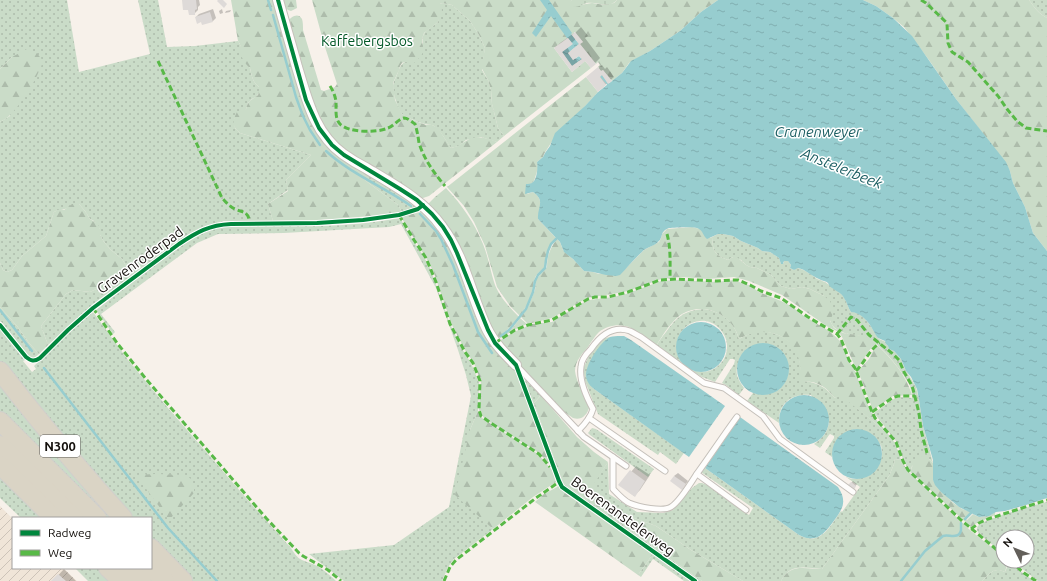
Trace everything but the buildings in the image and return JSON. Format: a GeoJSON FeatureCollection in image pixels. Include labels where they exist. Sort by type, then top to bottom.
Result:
{"type":"FeatureCollection","features":[{"type":"Feature","properties":{"kind":"highway","name":"N300"},"geometry":{"type":"LineString","coordinates":[[0,371],[33,413],[122,517]]}},
{"type":"Feature","properties":{"kind":"highway","name":"N300"},"geometry":{"type":"LineString","coordinates":[[0,421],[96,517]]}},
{"type":"Feature","properties":{"kind":"highway","name":"N300"},"geometry":{"type":"LineString","coordinates":[[0,445],[73,517]]}},
{"type":"Feature","properties":{"kind":"highway"},"geometry":{"type":"LineString","coordinates":[[0,465],[53,517]]}},
{"type":"Feature","properties":{"kind":"highway"},"geometry":{"type":"LineString","coordinates":[[152,549],[183,581]]}},
{"type":"Feature","properties":{"kind":"highway"},"geometry":{"type":"LineString","coordinates":[[109,569],[122,581]]}},
{"type":"Feature","properties":{"kind":"highway"},"geometry":{"type":"LineString","coordinates":[[129,569],[142,581]]}},
{"type":"Feature","properties":{"kind":"highway"},"geometry":{"type":"LineString","coordinates":[[152,569],[165,581]]}},
{"type":"Feature","properties":{"kind":"street"},"geometry":{"type":"LineString","coordinates":[[278,0],[306,100],[319,128],[332,145],[344,155],[417,200],[443,227],[457,253],[488,330],[496,343],[516,365]]}},
{"type":"Feature","properties":{"kind":"lane"},"geometry":{"type":"LineString","coordinates":[[578,431],[589,418],[593,409],[582,382],[580,374],[581,363],[601,337],[618,329],[630,331],[641,337],[704,383],[724,388],[763,416],[780,439],[853,492]]}},
{"type":"Feature","properties":{"kind":"lane"},"geometry":{"type":"LineString","coordinates":[[516,365],[584,437],[626,466]]}},
{"type":"Feature","properties":{"kind":"lane"},"geometry":{"type":"LineString","coordinates":[[613,457],[613,489],[628,502],[638,506],[664,509],[672,506],[684,493],[737,417]]}},
{"type":"Feature","properties":{"kind":"lane"},"geometry":{"type":"LineString","coordinates":[[589,418],[665,471]]}},
{"type":"Feature","properties":{"kind":"lane"},"geometry":{"type":"LineString","coordinates":[[697,474],[746,510]]}},
{"type":"Feature","properties":{"kind":"shaded area"},"geometry":{"type":"Polygon","coordinates":[[[0,506],[12,518],[12,569],[64,569],[77,581],[0,581],[0,506]]]}},
{"type":"Feature","properties":{"kind":"green space"},"geometry":{"type":"Polygon","coordinates":[[[0,0],[67,0],[79,72],[150,54],[138,0],[158,0],[167,47],[195,46],[238,41],[252,76],[259,87],[259,93],[248,103],[246,109],[234,119],[235,128],[240,133],[311,155],[286,180],[288,190],[268,204],[273,221],[224,221],[199,229],[146,265],[81,315],[48,345],[41,326],[66,294],[73,290],[90,292],[125,275],[126,266],[122,259],[104,242],[100,235],[100,229],[94,221],[90,219],[79,204],[76,204],[54,212],[46,236],[22,256],[12,270],[7,272],[3,270],[0,263],[0,122],[10,116],[12,57],[0,69],[0,0]]]}},
{"type":"Feature","properties":{"kind":"green space"},"geometry":{"type":"Polygon","coordinates":[[[231,0],[274,0],[305,105],[366,181],[398,205],[402,212],[321,220],[273,221],[268,204],[288,191],[286,180],[311,155],[240,133],[235,128],[234,119],[237,112],[246,109],[249,102],[258,95],[259,87],[252,76],[250,68],[244,62],[242,56],[231,0]]]}},
{"type":"Feature","properties":{"kind":"green space","name":"Kaffebergsbos"},"geometry":{"type":"Polygon","coordinates":[[[280,0],[296,0],[297,8],[291,11],[284,7],[280,0]]]}},
{"type":"Feature","properties":{"kind":"green space","name":"Kaffebergsbos"},"geometry":{"type":"Polygon","coordinates":[[[312,0],[572,0],[570,2],[580,5],[592,3],[605,5],[614,3],[617,0],[718,0],[701,12],[680,31],[629,63],[622,73],[612,81],[603,70],[601,71],[598,67],[600,65],[598,62],[596,64],[580,44],[583,42],[575,32],[554,48],[572,72],[585,61],[591,68],[504,136],[498,128],[492,104],[491,90],[488,80],[480,65],[485,48],[479,35],[470,21],[452,5],[440,4],[442,10],[438,22],[424,33],[422,39],[423,52],[421,56],[414,63],[405,62],[400,66],[393,83],[395,100],[402,114],[413,120],[438,128],[451,148],[478,137],[497,142],[429,196],[418,198],[349,154],[328,135],[315,113],[288,21],[297,16],[302,19],[303,30],[321,90],[324,91],[335,87],[337,84],[312,0]]]}},
{"type":"Feature","properties":{"kind":"green space"},"geometry":{"type":"Polygon","coordinates":[[[572,0],[617,0],[614,3],[606,5],[587,3],[575,7],[569,4],[572,0]]]}},
{"type":"Feature","properties":{"kind":"green space"},"geometry":{"type":"Polygon","coordinates":[[[863,0],[1029,0],[1039,12],[1047,18],[1047,251],[1033,233],[1025,207],[1013,183],[1010,171],[1003,159],[956,99],[904,27],[876,6],[863,0]]]}},
{"type":"Feature","properties":{"kind":"green space"},"geometry":{"type":"Polygon","coordinates":[[[1029,0],[1047,0],[1047,18],[1035,8],[1029,0]]]}},
{"type":"Feature","properties":{"kind":"green space"},"geometry":{"type":"Polygon","coordinates":[[[440,4],[452,5],[470,21],[485,48],[482,70],[488,80],[491,90],[492,104],[498,128],[504,136],[497,142],[481,137],[466,140],[459,146],[451,148],[437,128],[404,115],[397,105],[393,85],[399,68],[423,43],[423,36],[429,28],[438,22],[440,4]]]}},
{"type":"Feature","properties":{"kind":"green space"},"geometry":{"type":"Polygon","coordinates":[[[27,49],[36,52],[43,61],[25,97],[7,118],[0,122],[0,69],[12,57],[27,49]]]}},
{"type":"Feature","properties":{"kind":"green space"},"geometry":{"type":"Polygon","coordinates":[[[586,77],[598,92],[551,143],[543,157],[537,162],[538,168],[534,181],[531,184],[527,194],[533,192],[539,198],[540,207],[538,219],[556,238],[548,252],[544,268],[535,278],[531,296],[520,316],[510,306],[497,287],[485,246],[474,222],[464,206],[447,187],[586,77]]]}},
{"type":"Feature","properties":{"kind":"green space"},"geometry":{"type":"Polygon","coordinates":[[[351,163],[418,206],[402,212],[398,205],[366,181],[351,163]]]}},
{"type":"Feature","properties":{"kind":"green space"},"geometry":{"type":"Polygon","coordinates":[[[446,188],[462,207],[476,228],[485,249],[498,292],[519,317],[500,336],[509,331],[520,318],[527,324],[497,340],[517,373],[550,465],[539,453],[485,419],[481,414],[479,410],[481,382],[474,363],[465,350],[451,323],[434,273],[429,263],[401,217],[420,212],[446,188]]]}},
{"type":"Feature","properties":{"kind":"green space"},"geometry":{"type":"Polygon","coordinates":[[[72,204],[79,204],[90,219],[98,224],[100,235],[104,242],[122,259],[126,266],[126,275],[90,292],[73,290],[66,294],[41,326],[48,345],[39,354],[0,307],[0,263],[3,270],[7,272],[12,270],[22,256],[46,236],[54,212],[60,209],[64,210],[72,204]]]}},
{"type":"Feature","properties":{"kind":"green space"},"geometry":{"type":"Polygon","coordinates":[[[400,218],[430,268],[450,324],[462,349],[471,363],[479,383],[478,411],[470,430],[485,521],[493,529],[454,559],[448,567],[442,581],[344,581],[309,554],[394,545],[449,507],[471,396],[458,350],[436,288],[401,224],[389,227],[284,233],[218,234],[197,243],[101,314],[115,332],[113,334],[96,310],[159,261],[179,247],[209,230],[224,226],[241,225],[328,226],[400,218]]]}},
{"type":"Feature","properties":{"kind":"green space"},"geometry":{"type":"Polygon","coordinates":[[[692,227],[700,229],[710,238],[712,237],[715,252],[723,258],[728,260],[733,257],[737,257],[746,265],[757,268],[771,275],[781,286],[791,289],[802,287],[824,296],[830,301],[834,311],[830,321],[834,328],[843,333],[864,336],[871,339],[876,344],[870,349],[857,368],[839,332],[828,327],[782,295],[749,281],[734,277],[708,279],[682,277],[661,279],[624,292],[587,298],[552,318],[528,324],[521,317],[528,307],[535,290],[536,280],[547,267],[549,252],[557,239],[563,250],[584,271],[599,274],[626,268],[644,250],[659,242],[662,234],[667,229],[692,227]]]}},
{"type":"Feature","properties":{"kind":"green space"},"geometry":{"type":"Polygon","coordinates":[[[718,234],[733,236],[762,251],[770,252],[779,258],[781,264],[784,263],[784,261],[788,261],[791,265],[790,268],[794,270],[797,268],[805,271],[836,289],[844,297],[851,312],[864,318],[879,339],[886,342],[889,349],[894,351],[901,359],[916,387],[923,426],[933,463],[929,459],[912,466],[911,470],[909,471],[896,441],[874,413],[898,397],[913,398],[907,380],[877,344],[864,337],[842,332],[835,328],[829,318],[824,296],[802,287],[791,289],[781,286],[771,275],[757,268],[746,265],[741,260],[733,257],[728,260],[717,254],[713,246],[712,237],[718,234]]]}},
{"type":"Feature","properties":{"kind":"green space"},"geometry":{"type":"Polygon","coordinates":[[[676,280],[717,282],[734,280],[749,285],[759,292],[791,306],[804,316],[829,331],[841,342],[855,371],[869,408],[885,430],[884,431],[840,395],[835,398],[828,390],[820,385],[810,382],[799,382],[800,368],[798,356],[793,346],[785,339],[775,334],[764,332],[751,334],[739,339],[731,323],[724,317],[709,310],[691,310],[682,314],[671,324],[656,346],[641,334],[627,326],[619,325],[610,326],[602,330],[593,339],[579,358],[575,367],[577,380],[589,408],[587,413],[579,419],[573,418],[542,397],[577,437],[608,462],[592,487],[626,515],[656,526],[691,550],[743,581],[702,581],[563,483],[534,403],[545,391],[513,358],[500,341],[514,332],[532,324],[552,322],[578,305],[589,300],[613,297],[626,294],[661,281],[676,280]]]}},
{"type":"Feature","properties":{"kind":"green space"},"geometry":{"type":"Polygon","coordinates":[[[0,307],[39,354],[34,358],[29,358],[0,321],[0,307]]]}},
{"type":"Feature","properties":{"kind":"green space"},"geometry":{"type":"Polygon","coordinates":[[[703,309],[716,312],[726,318],[734,327],[739,339],[754,332],[760,331],[774,333],[791,343],[798,354],[804,381],[821,386],[835,398],[840,394],[884,431],[885,430],[895,443],[901,460],[895,459],[889,476],[822,569],[793,569],[785,575],[781,581],[743,581],[691,550],[656,526],[626,515],[591,487],[608,462],[609,494],[637,512],[663,513],[673,510],[692,488],[699,483],[702,483],[749,515],[753,508],[701,472],[705,468],[799,535],[807,538],[813,538],[819,537],[829,528],[860,487],[846,477],[858,479],[882,457],[881,445],[857,429],[847,432],[839,438],[834,446],[832,457],[825,452],[834,436],[830,434],[820,448],[814,444],[824,435],[829,423],[811,395],[798,396],[788,401],[781,410],[779,423],[747,401],[753,393],[765,394],[776,391],[787,379],[787,363],[783,354],[776,347],[767,344],[757,344],[748,351],[741,360],[737,367],[737,375],[744,388],[739,395],[722,383],[735,360],[730,359],[715,382],[702,377],[691,370],[702,372],[713,370],[723,361],[727,351],[725,337],[720,329],[712,323],[703,321],[694,322],[687,326],[681,333],[677,342],[677,351],[681,362],[680,363],[656,346],[677,319],[690,311],[703,309]]]}},
{"type":"Feature","properties":{"kind":"green space"},"geometry":{"type":"Polygon","coordinates":[[[93,312],[128,360],[168,408],[291,548],[297,557],[319,567],[336,581],[186,581],[152,545],[152,517],[126,517],[0,368],[0,328],[25,360],[23,361],[32,372],[36,369],[34,366],[79,323],[93,312]]]}},
{"type":"Feature","properties":{"kind":"green space"},"geometry":{"type":"Polygon","coordinates":[[[610,337],[606,340],[586,376],[589,383],[594,389],[684,453],[676,464],[660,452],[658,455],[598,414],[585,381],[584,367],[589,355],[599,343],[605,338],[610,337]]]}},
{"type":"Feature","properties":{"kind":"green space"},"geometry":{"type":"Polygon","coordinates":[[[878,346],[898,368],[912,395],[893,396],[873,410],[858,371],[869,359],[874,349],[878,346]]]}},
{"type":"Feature","properties":{"kind":"green space"},"geometry":{"type":"Polygon","coordinates":[[[0,376],[118,517],[105,517],[0,413],[0,376]]]}},
{"type":"Feature","properties":{"kind":"green space"},"geometry":{"type":"Polygon","coordinates":[[[522,377],[541,395],[534,403],[563,483],[702,581],[699,581],[563,484],[522,377]]]}},
{"type":"Feature","properties":{"kind":"green space"},"geometry":{"type":"Polygon","coordinates":[[[478,411],[482,418],[538,454],[552,470],[556,482],[533,497],[493,529],[455,495],[470,430],[478,411]]]}},
{"type":"Feature","properties":{"kind":"green space"},"geometry":{"type":"Polygon","coordinates":[[[592,428],[596,429],[654,469],[648,477],[590,435],[588,433],[592,428]]]}},
{"type":"Feature","properties":{"kind":"green space"},"geometry":{"type":"Polygon","coordinates":[[[923,456],[927,457],[933,463],[933,480],[952,502],[962,509],[971,512],[965,518],[967,520],[973,514],[975,516],[984,517],[995,512],[995,515],[971,527],[909,471],[918,458],[923,456]]]}},
{"type":"Feature","properties":{"kind":"green space"},"geometry":{"type":"Polygon","coordinates":[[[895,459],[901,460],[907,470],[971,531],[995,550],[995,569],[1006,569],[1005,572],[995,570],[989,573],[982,581],[781,581],[785,575],[793,569],[822,569],[889,476],[895,459]]]}},
{"type":"Feature","properties":{"kind":"green space"},"geometry":{"type":"Polygon","coordinates":[[[0,468],[50,517],[20,517],[0,498],[0,468]]]}},
{"type":"Feature","properties":{"kind":"green space"},"geometry":{"type":"Polygon","coordinates":[[[136,475],[185,475],[191,479],[194,487],[194,493],[169,520],[136,475]]]}},
{"type":"Feature","properties":{"kind":"green space"},"geometry":{"type":"Polygon","coordinates":[[[559,486],[565,493],[653,554],[638,575],[535,502],[544,494],[559,486]]]}},
{"type":"Feature","properties":{"kind":"green space"},"geometry":{"type":"Polygon","coordinates":[[[1047,502],[1047,581],[1038,581],[1022,569],[1035,569],[1035,529],[995,529],[995,547],[979,534],[977,530],[978,526],[983,522],[1047,502]]]}},
{"type":"Feature","properties":{"kind":"green space"},"geometry":{"type":"Polygon","coordinates":[[[653,554],[691,581],[684,581],[653,559],[641,577],[638,575],[653,554]]]}},
{"type":"Feature","properties":{"kind":"green space"},"geometry":{"type":"Polygon","coordinates":[[[76,569],[105,569],[118,581],[88,581],[76,569]]]}},
{"type":"Feature","properties":{"kind":"green space"},"geometry":{"type":"Polygon","coordinates":[[[1006,569],[1017,569],[1034,581],[982,581],[989,573],[995,570],[1005,572],[1006,569]]]}},
{"type":"Feature","properties":{"kind":"water"},"geometry":{"type":"Polygon","coordinates":[[[540,0],[549,0],[579,44],[568,53],[573,60],[579,56],[582,59],[572,66],[562,52],[572,44],[551,16],[536,37],[532,33],[547,10],[540,0]]]}},
{"type":"Feature","properties":{"kind":"water","name":"Cranenweyer"},"geometry":{"type":"Polygon","coordinates":[[[718,0],[863,0],[876,6],[893,18],[912,36],[956,99],[1006,162],[1013,183],[1025,207],[1033,233],[1047,251],[1047,498],[1005,511],[996,512],[989,516],[979,517],[959,507],[941,492],[933,480],[933,460],[923,426],[917,389],[911,377],[906,371],[901,359],[894,351],[889,349],[885,341],[878,338],[864,318],[854,312],[851,312],[843,296],[827,282],[801,269],[798,268],[794,270],[790,268],[791,265],[788,261],[784,261],[783,264],[781,264],[779,258],[770,252],[762,251],[733,236],[718,234],[707,239],[699,229],[689,227],[669,228],[664,231],[658,242],[644,250],[620,275],[606,275],[584,271],[564,252],[560,242],[538,219],[540,204],[539,198],[533,192],[525,194],[526,184],[531,183],[534,180],[537,173],[537,162],[543,157],[550,146],[555,133],[598,92],[622,73],[631,61],[650,51],[680,31],[701,12],[718,0]]]}},
{"type":"Feature","properties":{"kind":"water"},"geometry":{"type":"Polygon","coordinates":[[[706,322],[711,323],[719,329],[725,337],[725,357],[719,365],[711,371],[696,372],[691,371],[683,365],[677,357],[676,342],[677,337],[683,329],[691,323],[706,322]]]}},
{"type":"Feature","properties":{"kind":"water"},"geometry":{"type":"Polygon","coordinates":[[[624,336],[725,406],[689,457],[594,389],[588,382],[586,371],[598,349],[610,337],[624,336]]]}},
{"type":"Feature","properties":{"kind":"water"},"geometry":{"type":"Polygon","coordinates":[[[763,343],[773,345],[781,351],[787,359],[789,369],[787,379],[781,387],[773,393],[763,395],[753,393],[745,387],[739,379],[737,369],[739,359],[745,351],[753,345],[763,343]]]}},
{"type":"Feature","properties":{"kind":"water"},"geometry":{"type":"Polygon","coordinates":[[[809,395],[814,396],[822,402],[828,410],[828,430],[822,438],[814,444],[799,445],[794,444],[786,438],[780,430],[779,415],[780,410],[786,402],[794,396],[809,395]]]}},
{"type":"Feature","properties":{"kind":"water"},"geometry":{"type":"Polygon","coordinates":[[[740,417],[838,487],[843,497],[843,506],[836,518],[823,534],[815,538],[805,538],[799,535],[705,468],[740,417]]]}},
{"type":"Feature","properties":{"kind":"water"},"geometry":{"type":"Polygon","coordinates":[[[852,429],[862,429],[875,436],[882,449],[882,459],[875,472],[862,479],[852,479],[843,475],[836,468],[832,459],[832,449],[836,440],[843,433],[852,429]]]}},
{"type":"Feature","properties":{"kind":"waterway"},"geometry":{"type":"LineString","coordinates":[[268,0],[271,10]]}},
{"type":"Feature","properties":{"kind":"waterway"},"geometry":{"type":"LineString","coordinates":[[273,15],[296,97],[303,116],[320,145]]}},
{"type":"Feature","properties":{"kind":"waterway","name":"Anstelerbeek"},"geometry":{"type":"LineString","coordinates":[[601,76],[610,85]]}},
{"type":"Feature","properties":{"kind":"waterway"},"geometry":{"type":"LineString","coordinates":[[326,151],[346,167],[411,206]]}},
{"type":"Feature","properties":{"kind":"waterway"},"geometry":{"type":"LineString","coordinates":[[420,214],[436,231],[441,239],[453,265],[478,332],[492,353]]}},
{"type":"Feature","properties":{"kind":"waterway"},"geometry":{"type":"LineString","coordinates":[[501,336],[509,330],[526,309],[533,292],[535,281],[538,275],[545,268],[548,251],[551,244],[557,238]]}},
{"type":"Feature","properties":{"kind":"waterway"},"geometry":{"type":"LineString","coordinates":[[0,310],[32,351]]}},
{"type":"Feature","properties":{"kind":"waterway"},"geometry":{"type":"LineString","coordinates":[[44,368],[168,528],[217,581]]}},
{"type":"Feature","properties":{"kind":"waterway"},"geometry":{"type":"LineString","coordinates":[[965,519],[971,513]]}},
{"type":"Feature","properties":{"kind":"waterway"},"geometry":{"type":"LineString","coordinates":[[901,581],[925,551],[943,536],[958,535],[961,530],[961,523]]}},
{"type":"Feature","properties":{"kind":"marked path"},"geometry":{"type":"LineString","coordinates":[[921,0],[946,22],[948,43],[952,52],[968,62],[998,96],[1017,121],[1026,128],[1047,131]]}},
{"type":"Feature","properties":{"kind":"marked path"},"geometry":{"type":"LineString","coordinates":[[158,61],[222,198],[233,208],[247,214],[250,223]]}},
{"type":"Feature","properties":{"kind":"marked path"},"geometry":{"type":"LineString","coordinates":[[330,86],[336,100],[336,114],[338,121],[344,127],[356,131],[377,131],[390,127],[404,118],[415,124],[419,143],[424,155],[433,171],[445,186]]}},
{"type":"Feature","properties":{"kind":"marked path"},"geometry":{"type":"LineString","coordinates":[[399,215],[426,258],[450,324],[465,352],[473,363],[480,381],[479,410],[481,416],[539,454],[550,467]]}},
{"type":"Feature","properties":{"kind":"marked path"},"geometry":{"type":"LineString","coordinates":[[667,234],[670,250],[670,279]]}},
{"type":"Feature","properties":{"kind":"marked path"},"geometry":{"type":"LineString","coordinates":[[495,343],[515,330],[528,325],[552,320],[588,299],[595,297],[608,297],[628,292],[660,280],[738,280],[761,291],[781,298],[808,317],[837,334],[841,339],[849,360],[855,368],[875,418],[896,442],[908,470],[961,520],[995,548]]}},
{"type":"Feature","properties":{"kind":"marked path"},"geometry":{"type":"LineString","coordinates":[[93,308],[117,343],[146,379],[266,518],[299,553],[328,570],[341,581]]}},
{"type":"Feature","properties":{"kind":"marked path"},"geometry":{"type":"LineString","coordinates":[[837,334],[851,317],[857,320],[869,335],[899,360],[913,389],[927,453]]}},
{"type":"Feature","properties":{"kind":"marked path"},"geometry":{"type":"LineString","coordinates":[[856,371],[873,349],[880,343]]}},
{"type":"Feature","properties":{"kind":"marked path"},"geometry":{"type":"LineString","coordinates":[[872,412],[892,398],[898,396],[915,396]]}},
{"type":"Feature","properties":{"kind":"marked path"},"geometry":{"type":"LineString","coordinates":[[444,581],[450,567],[456,560],[559,482]]}},
{"type":"Feature","properties":{"kind":"marked path"},"geometry":{"type":"LineString","coordinates":[[971,529],[988,519],[1047,500]]}},
{"type":"Feature","properties":{"kind":"marked path"},"geometry":{"type":"LineString","coordinates":[[1019,569],[1036,581]]}},
{"type":"Feature","properties":{"kind":"cycle path","name":"Boerenanstelerweg"},"geometry":{"type":"LineString","coordinates":[[278,0],[306,100],[319,128],[332,145],[344,155],[417,200],[443,227],[457,253],[488,330],[495,343],[516,365],[562,487],[695,581]]}},
{"type":"Feature","properties":{"kind":"cycle path","name":"Gravenroderpad"},"geometry":{"type":"LineString","coordinates":[[0,325],[26,357],[31,360],[36,360],[40,358],[93,308],[179,244],[204,230],[216,226],[231,224],[317,223],[363,220],[399,215],[418,209],[423,205]]}}]}
